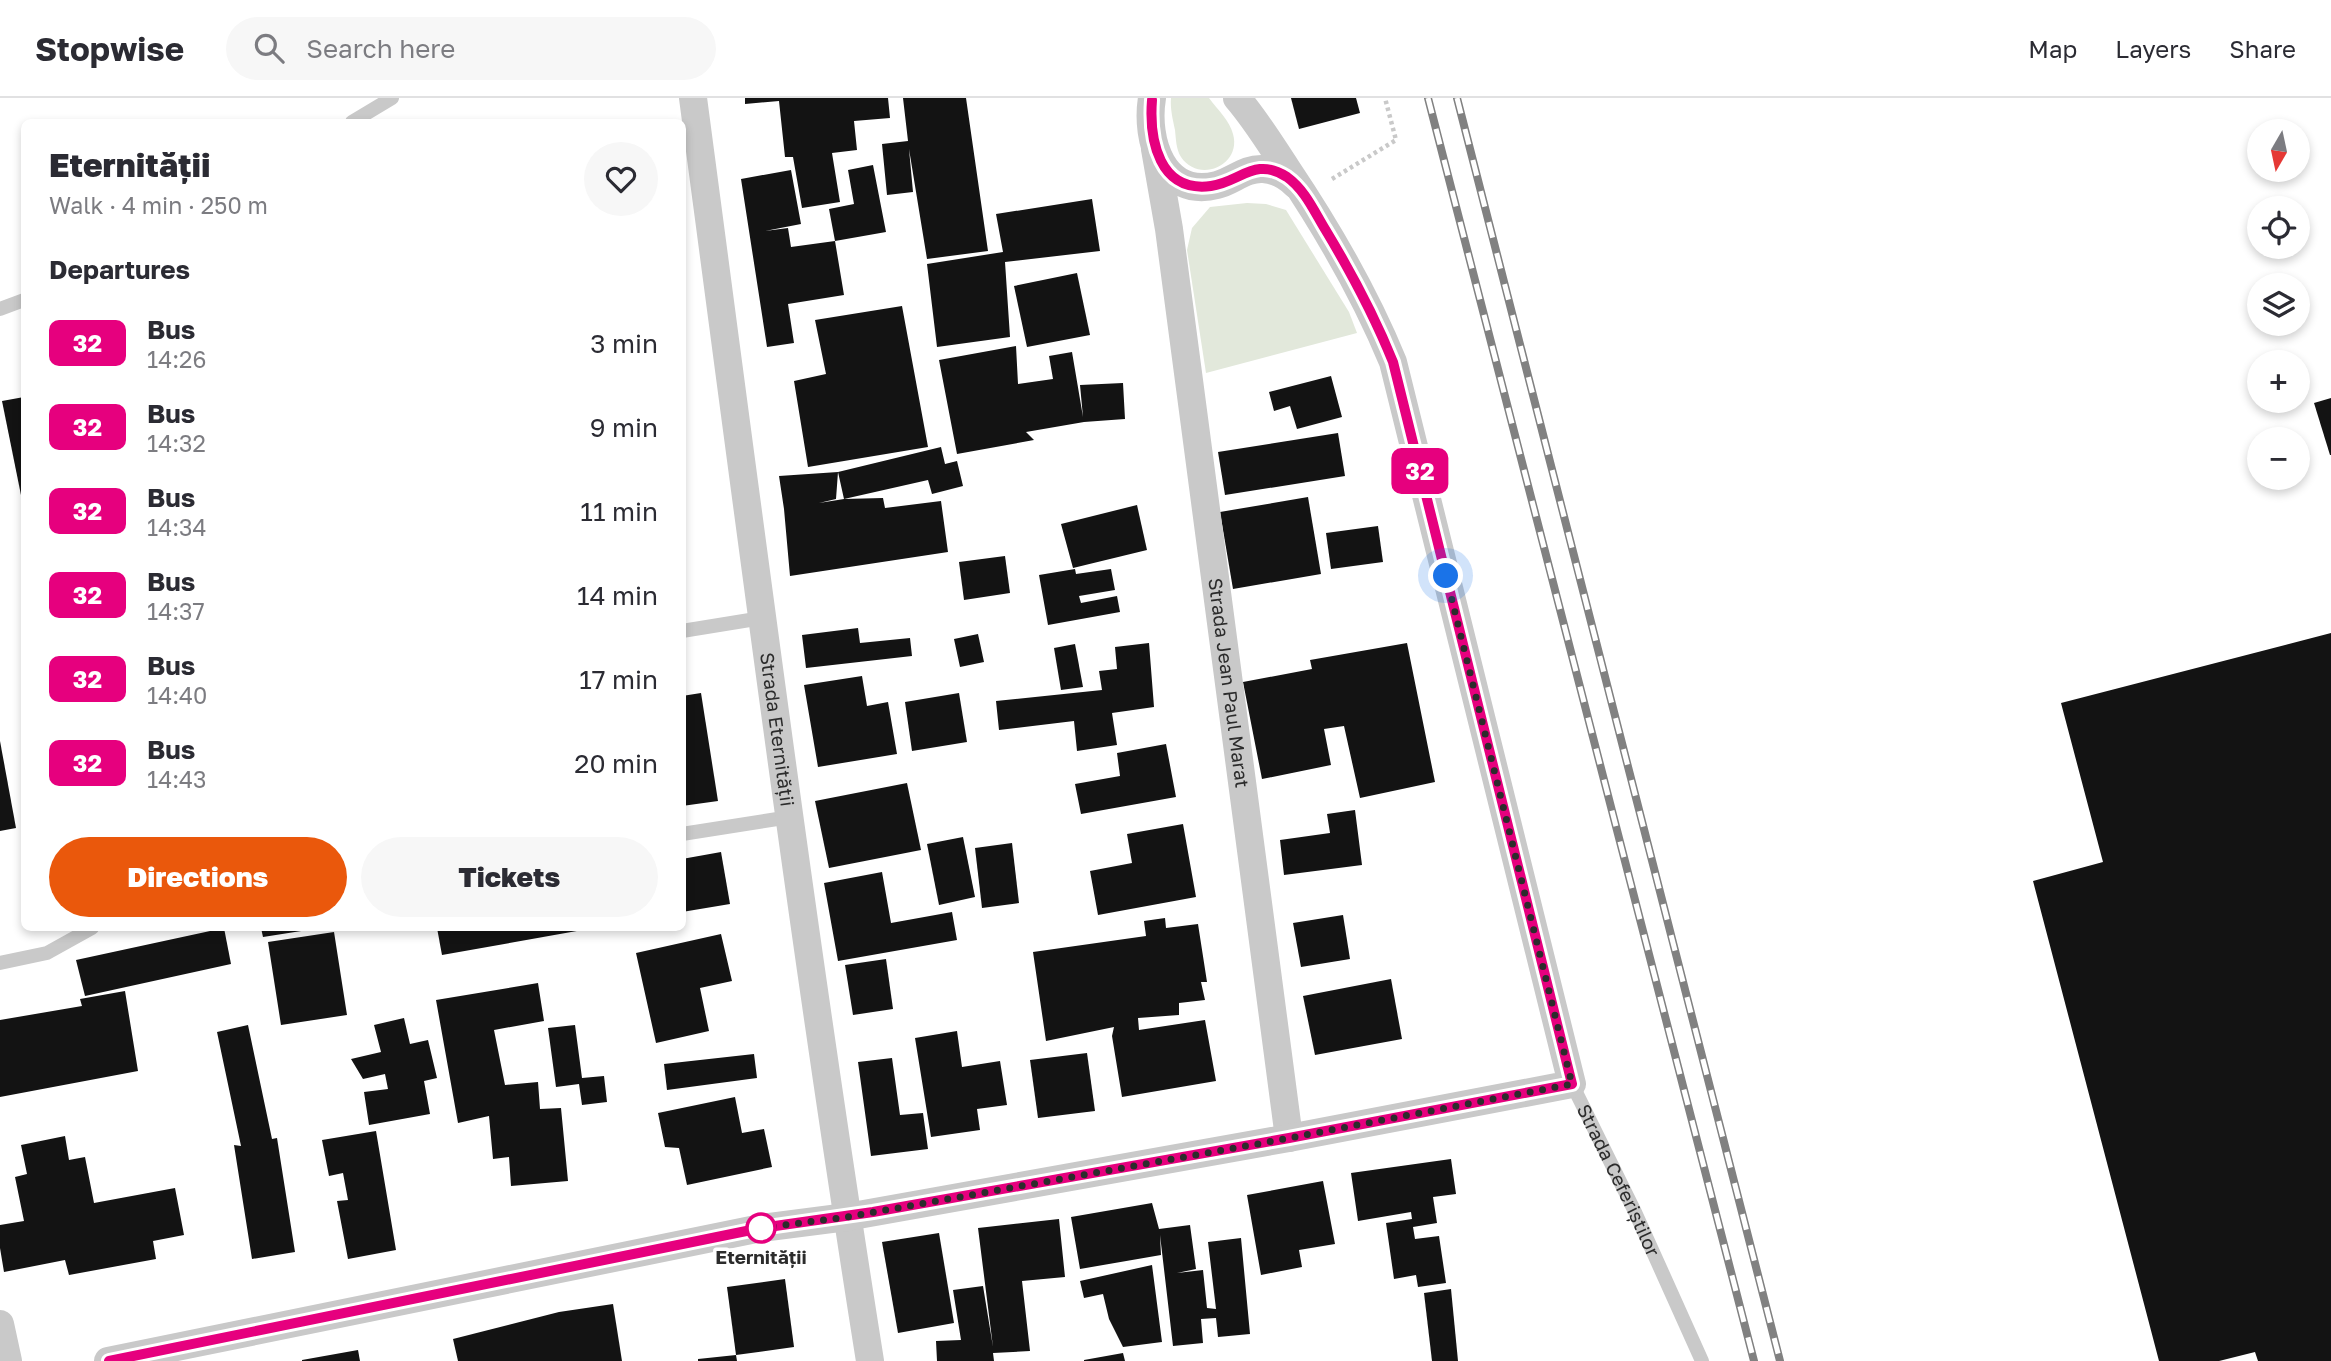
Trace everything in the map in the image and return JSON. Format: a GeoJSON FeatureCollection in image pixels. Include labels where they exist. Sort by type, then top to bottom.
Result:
{"type":"FeatureCollection","features":[{"type":"Feature","properties":{"kind":"street","name":"Strada Eternității"},"geometry":{"type":"LineString","coordinates":[[693,98],[762,618],[870,1361]]}},
{"type":"Feature","properties":{"kind":"street"},"geometry":{"type":"LineString","coordinates":[[1152,98],[1154,149]]}},
{"type":"Feature","properties":{"kind":"street"},"geometry":{"type":"LineString","coordinates":[[1169,229],[1171,214],[1186,195],[1223,181],[1245,166],[1254,146],[1255,132],[1243,105]]}},
{"type":"Feature","properties":{"kind":"street","name":"Strada Ceferiștilor"},"geometry":{"type":"LineString","coordinates":[[1243,105],[1305,195],[1375,318],[1393,362],[1572,1084]]}},
{"type":"Feature","properties":{"kind":"street","name":"Strada Ceferiștilor"},"geometry":{"type":"LineString","coordinates":[[1154,149],[1166,170],[1179,180],[1194,186],[1223,181],[1254,170],[1277,172],[1291,180],[1305,195]]}},
{"type":"Feature","properties":{"kind":"street","name":"Strada Jean Paul Marat"},"geometry":{"type":"LineString","coordinates":[[1154,149],[1169,229],[1289,1138]]}},
{"type":"Feature","properties":{"kind":"street"},"geometry":{"type":"LineString","coordinates":[[108,1361],[761,1228],[847,1217],[1572,1084]]}},
{"type":"Feature","properties":{"kind":"street"},"geometry":{"type":"LineString","coordinates":[[0,1324],[8,1361]]}},
{"type":"Feature","properties":{"kind":"lane"},"geometry":{"type":"LineString","coordinates":[[357,119],[392,98]]}},
{"type":"Feature","properties":{"kind":"lane"},"geometry":{"type":"LineString","coordinates":[[0,309],[21,301]]}},
{"type":"Feature","properties":{"kind":"lane"},"geometry":{"type":"LineString","coordinates":[[686,630],[762,618]]}},
{"type":"Feature","properties":{"kind":"lane"},"geometry":{"type":"LineString","coordinates":[[686,833],[790,817]]}},
{"type":"Feature","properties":{"kind":"lane"},"geometry":{"type":"LineString","coordinates":[[0,963],[47,953],[87,931]]}},
{"type":"Feature","properties":{"kind":"lane","name":"Strada Ceferiștilor"},"geometry":{"type":"LineString","coordinates":[[1572,1084],[1635,1212],[1702,1361]]}},
{"type":"Feature","properties":{"kind":"path"},"geometry":{"type":"LineString","coordinates":[[1305,195],[1396,140],[1385,98]]}},
{"type":"Feature","properties":{"kind":"shaded area"},"geometry":{"type":"Polygon","coordinates":[[[1171,98],[1209,98],[1233,134],[1234,145],[1225,162],[1208,170],[1198,169],[1181,157],[1176,144],[1171,98]]]}},
{"type":"Feature","properties":{"kind":"shaded area"},"geometry":{"type":"Polygon","coordinates":[[[1266,204],[1286,210],[1349,312],[1357,333],[1206,373],[1187,250],[1192,228],[1210,207],[1266,204]]]}},
{"type":"Feature","properties":{"kind":"building"},"geometry":{"type":"Polygon","coordinates":[[[745,98],[888,98],[890,118],[854,121],[857,150],[832,153],[840,202],[802,208],[793,157],[785,157],[779,101],[745,104],[745,98]]]}},
{"type":"Feature","properties":{"kind":"building"},"geometry":{"type":"Polygon","coordinates":[[[903,98],[966,98],[988,251],[927,259],[909,149],[913,192],[887,195],[882,144],[908,141],[903,98]]]}},
{"type":"Feature","properties":{"kind":"building"},"geometry":{"type":"Polygon","coordinates":[[[1291,98],[1356,98],[1360,113],[1299,129],[1291,98]]]}},
{"type":"Feature","properties":{"kind":"building"},"geometry":{"type":"Polygon","coordinates":[[[873,165],[886,232],[835,241],[829,209],[854,204],[848,170],[873,165]]]}},
{"type":"Feature","properties":{"kind":"building"},"geometry":{"type":"Polygon","coordinates":[[[791,170],[801,224],[765,231],[788,228],[791,247],[835,241],[844,295],[788,304],[794,343],[767,347],[741,179],[791,170]]]}},
{"type":"Feature","properties":{"kind":"building"},"geometry":{"type":"Polygon","coordinates":[[[1092,199],[1100,251],[1005,262],[1010,337],[937,347],[927,264],[1003,252],[996,214],[1092,199]]]}},
{"type":"Feature","properties":{"kind":"building"},"geometry":{"type":"Polygon","coordinates":[[[1077,273],[1090,335],[1027,347],[1014,286],[1077,273]]]}},
{"type":"Feature","properties":{"kind":"building"},"geometry":{"type":"Polygon","coordinates":[[[902,306],[928,447],[808,467],[794,381],[826,374],[815,320],[902,306]]]}},
{"type":"Feature","properties":{"kind":"building"},"geometry":{"type":"Polygon","coordinates":[[[1016,346],[1018,384],[1053,379],[1049,356],[1072,352],[1083,417],[1080,385],[1123,383],[1125,419],[1084,422],[1026,432],[1034,440],[957,454],[939,360],[1016,346]]]}},
{"type":"Feature","properties":{"kind":"building"},"geometry":{"type":"Polygon","coordinates":[[[1331,376],[1342,417],[1297,429],[1290,406],[1274,411],[1269,392],[1331,376]]]}},
{"type":"Feature","properties":{"kind":"building"},"geometry":{"type":"Polygon","coordinates":[[[21,398],[21,495],[2,401],[21,398]]]}},
{"type":"Feature","properties":{"kind":"building"},"geometry":{"type":"Polygon","coordinates":[[[2331,398],[2331,455],[2330,455],[2314,403],[2331,398]]]}},
{"type":"Feature","properties":{"kind":"building"},"geometry":{"type":"Polygon","coordinates":[[[1338,433],[1345,476],[1225,495],[1218,452],[1338,433]]]}},
{"type":"Feature","properties":{"kind":"building"},"geometry":{"type":"Polygon","coordinates":[[[941,447],[945,464],[957,461],[963,486],[932,494],[928,480],[844,499],[838,472],[941,447]]]}},
{"type":"Feature","properties":{"kind":"building"},"geometry":{"type":"Polygon","coordinates":[[[838,472],[836,499],[819,503],[883,498],[885,508],[941,501],[948,552],[790,576],[779,476],[838,472]]]}},
{"type":"Feature","properties":{"kind":"building"},"geometry":{"type":"Polygon","coordinates":[[[1308,497],[1321,574],[1233,589],[1220,512],[1308,497]]]}},
{"type":"Feature","properties":{"kind":"building"},"geometry":{"type":"Polygon","coordinates":[[[1137,505],[1147,550],[1073,568],[1061,524],[1137,505]]]}},
{"type":"Feature","properties":{"kind":"building"},"geometry":{"type":"Polygon","coordinates":[[[1378,526],[1383,562],[1331,569],[1326,533],[1378,526]]]}},
{"type":"Feature","properties":{"kind":"building"},"geometry":{"type":"Polygon","coordinates":[[[1005,556],[1010,593],[964,600],[959,562],[1005,556]]]}},
{"type":"Feature","properties":{"kind":"building"},"geometry":{"type":"Polygon","coordinates":[[[1075,569],[1076,574],[1111,569],[1115,590],[1079,596],[1081,603],[1117,596],[1120,612],[1048,625],[1039,575],[1075,569]]]}},
{"type":"Feature","properties":{"kind":"building"},"geometry":{"type":"Polygon","coordinates":[[[858,628],[860,643],[910,638],[912,656],[806,668],[802,635],[858,628]]]}},
{"type":"Feature","properties":{"kind":"building"},"geometry":{"type":"Polygon","coordinates":[[[2331,633],[2331,1361],[2258,1361],[2255,1352],[2219,1361],[2159,1361],[2033,881],[2103,862],[2061,703],[2331,633]]]}},
{"type":"Feature","properties":{"kind":"building"},"geometry":{"type":"Polygon","coordinates":[[[978,634],[984,662],[960,667],[954,639],[978,634]]]}},
{"type":"Feature","properties":{"kind":"building"},"geometry":{"type":"Polygon","coordinates":[[[1149,643],[1154,707],[1112,713],[1117,745],[1077,751],[1074,721],[999,730],[996,701],[1102,690],[1099,671],[1117,669],[1115,647],[1149,643]]]}},
{"type":"Feature","properties":{"kind":"building"},"geometry":{"type":"Polygon","coordinates":[[[1407,643],[1435,782],[1360,798],[1344,726],[1324,729],[1331,765],[1262,779],[1243,682],[1312,669],[1310,660],[1407,643]]]}},
{"type":"Feature","properties":{"kind":"building"},"geometry":{"type":"Polygon","coordinates":[[[1075,644],[1083,687],[1061,690],[1054,648],[1075,644]]]}},
{"type":"Feature","properties":{"kind":"building"},"geometry":{"type":"Polygon","coordinates":[[[862,676],[867,706],[888,702],[897,754],[818,767],[804,685],[862,676]]]}},
{"type":"Feature","properties":{"kind":"building"},"geometry":{"type":"Polygon","coordinates":[[[701,693],[718,801],[686,805],[686,695],[701,693]]]}},
{"type":"Feature","properties":{"kind":"building"},"geometry":{"type":"Polygon","coordinates":[[[959,693],[967,742],[912,751],[905,702],[959,693]]]}},
{"type":"Feature","properties":{"kind":"building"},"geometry":{"type":"Polygon","coordinates":[[[0,741],[16,828],[0,831],[0,741]]]}},
{"type":"Feature","properties":{"kind":"building"},"geometry":{"type":"Polygon","coordinates":[[[1166,744],[1176,797],[1081,814],[1075,784],[1120,776],[1117,753],[1166,744]]]}},
{"type":"Feature","properties":{"kind":"building"},"geometry":{"type":"Polygon","coordinates":[[[907,783],[921,850],[829,868],[815,801],[907,783]]]}},
{"type":"Feature","properties":{"kind":"building"},"geometry":{"type":"Polygon","coordinates":[[[1355,810],[1362,865],[1284,875],[1280,840],[1330,833],[1327,814],[1355,810]]]}},
{"type":"Feature","properties":{"kind":"building"},"geometry":{"type":"Polygon","coordinates":[[[1183,824],[1196,897],[1098,915],[1090,871],[1132,863],[1127,834],[1183,824]]]}},
{"type":"Feature","properties":{"kind":"building"},"geometry":{"type":"Polygon","coordinates":[[[963,837],[975,897],[939,905],[927,844],[963,837]]]}},
{"type":"Feature","properties":{"kind":"building"},"geometry":{"type":"Polygon","coordinates":[[[1012,843],[1019,903],[982,908],[975,848],[1012,843]]]}},
{"type":"Feature","properties":{"kind":"building"},"geometry":{"type":"Polygon","coordinates":[[[721,852],[730,904],[686,911],[686,858],[721,852]]]}},
{"type":"Feature","properties":{"kind":"building"},"geometry":{"type":"Polygon","coordinates":[[[882,872],[891,923],[952,912],[957,940],[838,961],[824,883],[882,872]]]}},
{"type":"Feature","properties":{"kind":"building"},"geometry":{"type":"Polygon","coordinates":[[[1343,915],[1350,959],[1301,967],[1293,923],[1343,915]]]}},
{"type":"Feature","properties":{"kind":"building"},"geometry":{"type":"Polygon","coordinates":[[[1165,918],[1166,928],[1198,924],[1207,982],[1201,982],[1205,1000],[1179,1003],[1179,1015],[1138,1018],[1139,1030],[1205,1020],[1216,1081],[1122,1097],[1112,1036],[1114,1027],[1046,1041],[1033,952],[1146,936],[1144,921],[1165,918]]]}},
{"type":"Feature","properties":{"kind":"building"},"geometry":{"type":"Polygon","coordinates":[[[210,931],[225,931],[231,964],[85,996],[76,960],[210,931]]]}},
{"type":"Feature","properties":{"kind":"building"},"geometry":{"type":"Polygon","coordinates":[[[262,931],[301,931],[263,937],[262,931]]]}},
{"type":"Feature","properties":{"kind":"building"},"geometry":{"type":"Polygon","coordinates":[[[438,931],[577,931],[442,955],[438,931]]]}},
{"type":"Feature","properties":{"kind":"building"},"geometry":{"type":"Polygon","coordinates":[[[334,932],[347,1015],[281,1025],[268,942],[334,932]]]}},
{"type":"Feature","properties":{"kind":"building"},"geometry":{"type":"Polygon","coordinates":[[[721,934],[732,981],[700,988],[709,1031],[656,1043],[636,953],[721,934]]]}},
{"type":"Feature","properties":{"kind":"building"},"geometry":{"type":"Polygon","coordinates":[[[886,959],[893,1009],[853,1015],[845,965],[886,959]]]}},
{"type":"Feature","properties":{"kind":"building"},"geometry":{"type":"Polygon","coordinates":[[[1391,979],[1402,1039],[1315,1055],[1303,996],[1391,979]]]}},
{"type":"Feature","properties":{"kind":"building"},"geometry":{"type":"Polygon","coordinates":[[[538,983],[544,1021],[494,1030],[505,1085],[538,1082],[540,1109],[561,1108],[568,1181],[511,1186],[509,1157],[493,1159],[489,1116],[458,1123],[436,1000],[538,983]]]}},
{"type":"Feature","properties":{"kind":"building"},"geometry":{"type":"Polygon","coordinates":[[[125,991],[138,1071],[0,1097],[0,1020],[82,1006],[80,999],[125,991]]]}},
{"type":"Feature","properties":{"kind":"building"},"geometry":{"type":"Polygon","coordinates":[[[404,1018],[410,1044],[428,1040],[437,1078],[424,1081],[430,1114],[369,1125],[364,1092],[388,1089],[385,1074],[363,1079],[351,1059],[381,1052],[374,1025],[404,1018]]]}},
{"type":"Feature","properties":{"kind":"building"},"geometry":{"type":"Polygon","coordinates":[[[248,1025],[272,1139],[277,1138],[295,1252],[252,1259],[234,1145],[241,1146],[217,1032],[248,1025]]]}},
{"type":"Feature","properties":{"kind":"building"},"geometry":{"type":"Polygon","coordinates":[[[575,1025],[582,1078],[604,1076],[607,1102],[582,1105],[579,1084],[556,1087],[548,1028],[575,1025]]]}},
{"type":"Feature","properties":{"kind":"building"},"geometry":{"type":"Polygon","coordinates":[[[957,1031],[962,1067],[1000,1061],[1007,1105],[977,1109],[980,1130],[931,1137],[915,1038],[957,1031]]]}},
{"type":"Feature","properties":{"kind":"building"},"geometry":{"type":"Polygon","coordinates":[[[1087,1053],[1095,1111],[1038,1118],[1030,1060],[1087,1053]]]}},
{"type":"Feature","properties":{"kind":"building"},"geometry":{"type":"Polygon","coordinates":[[[754,1054],[757,1078],[667,1090],[664,1064],[754,1054]]]}},
{"type":"Feature","properties":{"kind":"building"},"geometry":{"type":"Polygon","coordinates":[[[892,1058],[900,1115],[923,1113],[928,1149],[871,1156],[858,1062],[892,1058]]]}},
{"type":"Feature","properties":{"kind":"building"},"geometry":{"type":"Polygon","coordinates":[[[735,1097],[742,1133],[764,1129],[772,1167],[687,1185],[679,1148],[665,1147],[658,1113],[735,1097]]]}},
{"type":"Feature","properties":{"kind":"building"},"geometry":{"type":"Polygon","coordinates":[[[376,1131],[396,1250],[348,1259],[337,1201],[348,1200],[343,1173],[329,1176],[322,1140],[376,1131]]]}},
{"type":"Feature","properties":{"kind":"building"},"geometry":{"type":"Polygon","coordinates":[[[65,1136],[69,1160],[85,1157],[94,1203],[175,1188],[184,1235],[153,1241],[156,1259],[69,1275],[65,1260],[4,1272],[0,1225],[24,1221],[15,1177],[27,1174],[21,1145],[65,1136]]]}},
{"type":"Feature","properties":{"kind":"building"},"geometry":{"type":"Polygon","coordinates":[[[1451,1159],[1456,1194],[1433,1197],[1437,1223],[1413,1227],[1415,1239],[1439,1236],[1446,1283],[1418,1287],[1416,1275],[1394,1279],[1386,1223],[1412,1219],[1411,1212],[1358,1221],[1351,1173],[1451,1159]]]}},
{"type":"Feature","properties":{"kind":"building"},"geometry":{"type":"Polygon","coordinates":[[[1323,1181],[1335,1244],[1299,1250],[1302,1267],[1261,1275],[1247,1195],[1323,1181]]]}},
{"type":"Feature","properties":{"kind":"building"},"geometry":{"type":"Polygon","coordinates":[[[1152,1203],[1159,1229],[1190,1225],[1196,1269],[1177,1273],[1203,1270],[1207,1308],[1216,1309],[1208,1242],[1241,1238],[1250,1334],[1218,1337],[1216,1318],[1201,1319],[1203,1343],[1173,1346],[1160,1235],[1161,1255],[1080,1269],[1071,1217],[1152,1203]]]}},
{"type":"Feature","properties":{"kind":"building"},"geometry":{"type":"Polygon","coordinates":[[[1059,1219],[1065,1277],[1022,1281],[1030,1351],[993,1353],[994,1361],[937,1361],[936,1341],[961,1340],[953,1290],[983,1286],[993,1347],[978,1228],[1059,1219]]]}},
{"type":"Feature","properties":{"kind":"building"},"geometry":{"type":"Polygon","coordinates":[[[939,1233],[954,1323],[898,1333],[882,1242],[939,1233]]]}},
{"type":"Feature","properties":{"kind":"building"},"geometry":{"type":"Polygon","coordinates":[[[1152,1265],[1162,1342],[1123,1347],[1109,1319],[1103,1294],[1084,1298],[1080,1281],[1152,1265]]]}},
{"type":"Feature","properties":{"kind":"building"},"geometry":{"type":"Polygon","coordinates":[[[785,1279],[794,1347],[736,1355],[727,1287],[785,1279]]]}},
{"type":"Feature","properties":{"kind":"building"},"geometry":{"type":"Polygon","coordinates":[[[1451,1289],[1458,1361],[1432,1361],[1424,1293],[1451,1289]]]}},
{"type":"Feature","properties":{"kind":"building"},"geometry":{"type":"Polygon","coordinates":[[[613,1304],[622,1361],[458,1361],[453,1339],[559,1312],[613,1304]]]}},
{"type":"Feature","properties":{"kind":"building"},"geometry":{"type":"Polygon","coordinates":[[[358,1350],[360,1361],[302,1361],[302,1360],[358,1350]]]}},
{"type":"Feature","properties":{"kind":"building"},"geometry":{"type":"Polygon","coordinates":[[[1123,1353],[1125,1361],[1084,1361],[1084,1360],[1123,1353]]]}},
{"type":"Feature","properties":{"kind":"building"},"geometry":{"type":"Polygon","coordinates":[[[736,1355],[737,1361],[698,1361],[698,1359],[736,1355]]]}},
{"type":"Feature","properties":{"kind":"railway"},"geometry":{"type":"LineString","coordinates":[[1428,98],[1754,1361]]}},
{"type":"Feature","properties":{"kind":"railway"},"geometry":{"type":"LineString","coordinates":[[1457,98],[1780,1361]]}},
{"type":"Feature","properties":{"kind":"bus line","name":"32"},"geometry":{"type":"LineString","coordinates":[[109,1361],[761,1228],[847,1217],[1572,1084],[1393,362],[1375,318],[1305,195],[1284,176],[1261,169],[1246,172],[1220,184],[1202,187],[1186,184],[1172,176],[1154,149],[1152,100]]}},
{"type":"Feature","properties":{"kind":"place","name":"Eternității"},"geometry":{"type":"Point","coordinates":[761,1228]}},
{"type":"Feature","properties":{"kind":"route"},"geometry":{"type":"LineString","coordinates":[[761,1228],[847,1217],[1263,1143],[1572,1084],[1446,576]]}}]}
